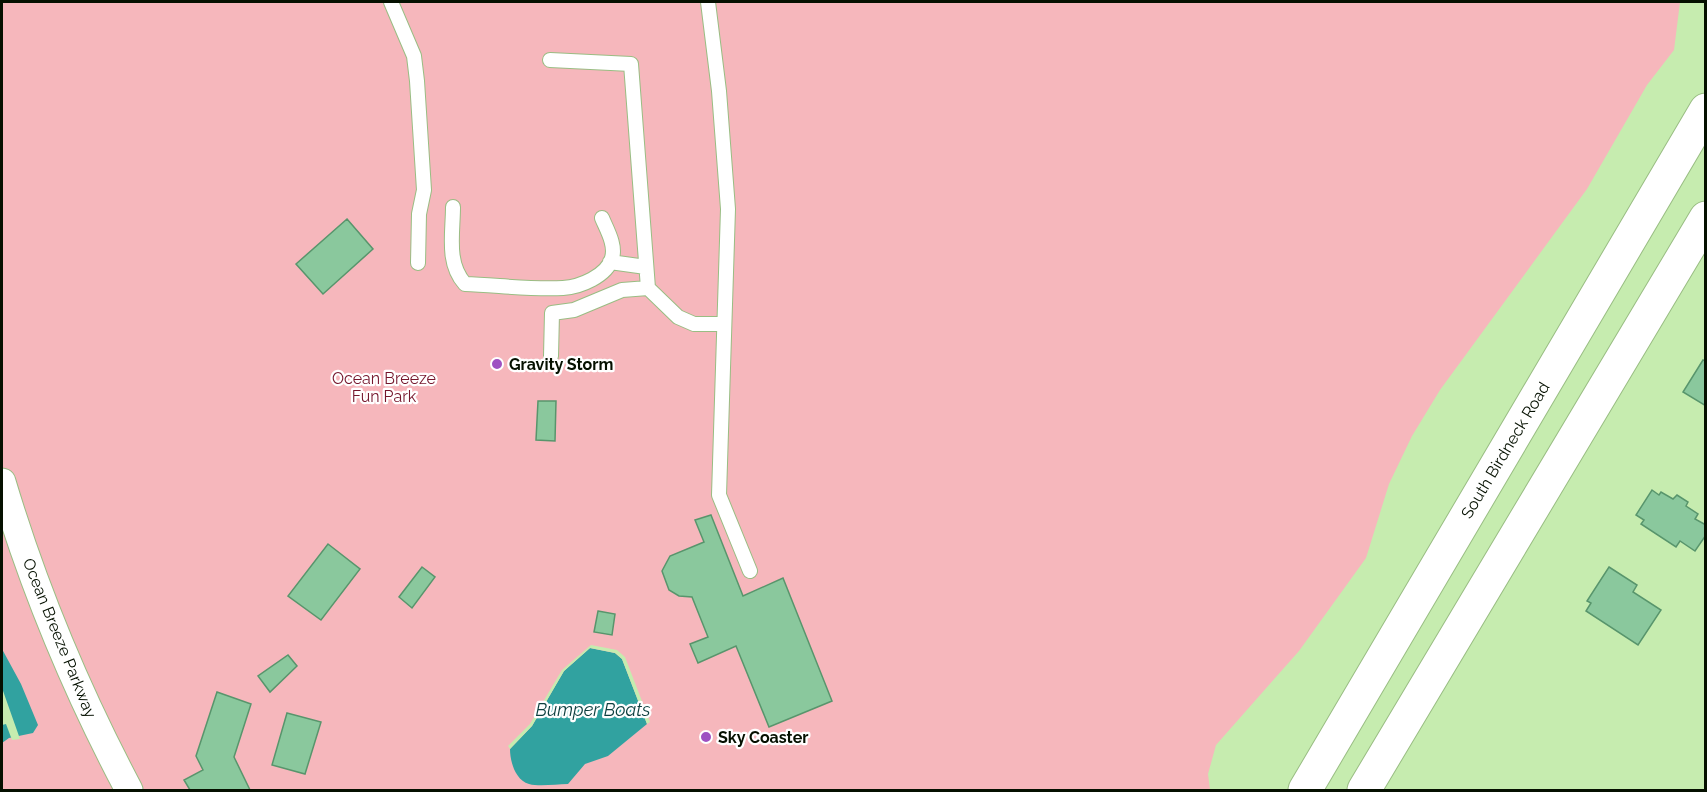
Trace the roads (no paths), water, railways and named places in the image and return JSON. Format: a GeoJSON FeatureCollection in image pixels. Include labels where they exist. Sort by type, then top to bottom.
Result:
{"type":"FeatureCollection","features":[{"type":"Feature","properties":{"kind":"main road","name":"South Birdneck Road"},"geometry":{"type":"LineString","coordinates":[[1305,790],[1706,110]]}},
{"type":"Feature","properties":{"kind":"main road"},"geometry":{"type":"LineString","coordinates":[[1364,790],[1706,218]]}},
{"type":"Feature","properties":{"kind":"street","name":"Ocean Breeze Parkway"},"geometry":{"type":"LineString","coordinates":[[2,482],[17,530],[70,671],[129,790]]}},
{"type":"Feature","properties":{"kind":"lane"},"geometry":{"type":"LineString","coordinates":[[391,2],[414,56],[417,81],[424,190],[419,214],[418,263]]}},
{"type":"Feature","properties":{"kind":"lane"},"geometry":{"type":"LineString","coordinates":[[708,2],[719,91],[728,209],[719,495],[750,571]]}},
{"type":"Feature","properties":{"kind":"lane"},"geometry":{"type":"LineString","coordinates":[[550,60],[631,64],[648,288],[678,317],[694,324],[724,324]]}},
{"type":"Feature","properties":{"kind":"lane"},"geometry":{"type":"LineString","coordinates":[[453,207],[454,267],[465,284],[564,288],[596,277],[613,256],[612,243],[602,218]]}},
{"type":"Feature","properties":{"kind":"lane"},"geometry":{"type":"LineString","coordinates":[[610,262],[646,267]]}},
{"type":"Feature","properties":{"kind":"lane"},"geometry":{"type":"LineString","coordinates":[[551,356],[552,313],[574,310],[622,290],[648,288]]}},
{"type":"Feature","properties":{"kind":"water","name":"Bumper Boats"},"geometry":{"type":"Polygon","coordinates":[[[590,648],[615,653],[622,659],[647,724],[608,756],[585,764],[568,784],[538,785],[524,782],[514,770],[510,749],[532,726],[564,671],[590,648]]]}},
{"type":"Feature","properties":{"kind":"water"},"geometry":{"type":"Polygon","coordinates":[[[2,649],[21,684],[38,725],[33,733],[9,738],[2,743],[2,649]]]}},
{"type":"Feature","properties":{"kind":"place","name":"Gravity Storm"},"geometry":{"type":"Point","coordinates":[497,364]}},
{"type":"Feature","properties":{"kind":"place","name":"Sky Coaster"},"geometry":{"type":"Point","coordinates":[706,737]}},
{"type":"Feature","properties":{"kind":"park label","name":"Ocean Breeze Fun Park"},"geometry":{"type":"Point","coordinates":[384,387]}}]}
